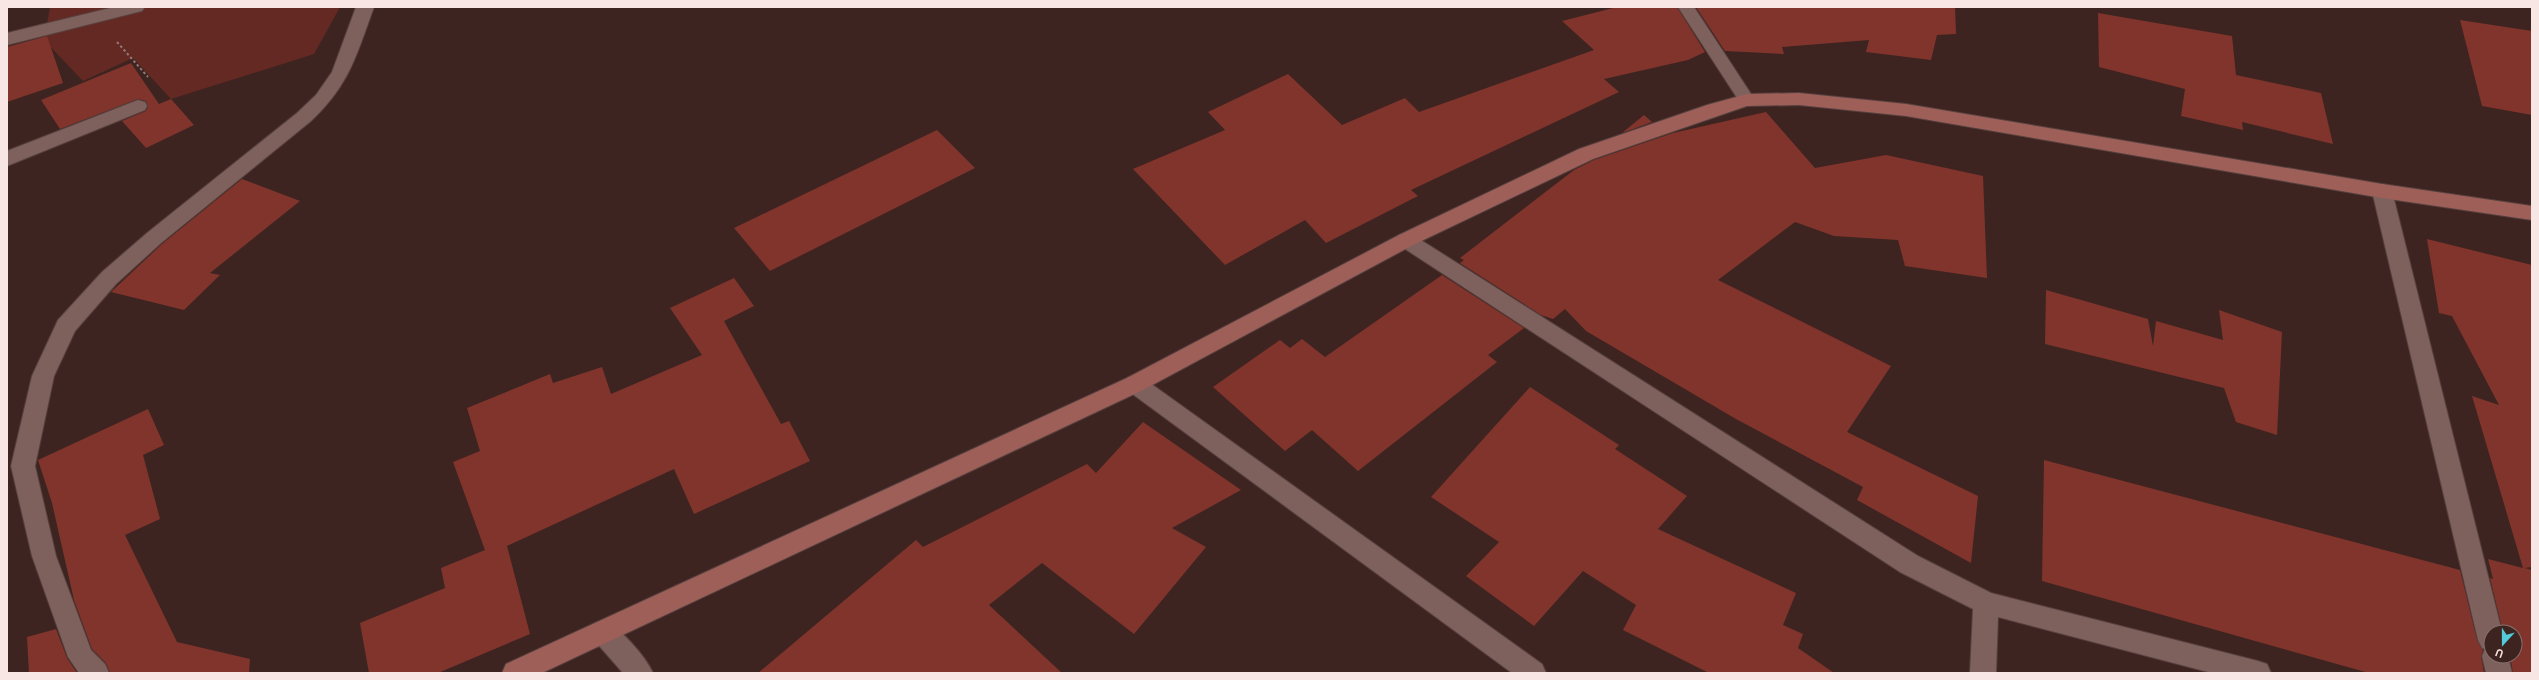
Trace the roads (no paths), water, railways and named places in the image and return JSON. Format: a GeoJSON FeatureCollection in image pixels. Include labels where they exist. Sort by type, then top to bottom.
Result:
{"type":"FeatureCollection","features":[{"type":"Feature","properties":{"kind":"street"},"geometry":{"type":"LineString","coordinates":[[7,39],[94,16],[136,7]]}},
{"type":"Feature","properties":{"kind":"street"},"geometry":{"type":"LineString","coordinates":[[96,673],[81,657],[44,556],[23,466],[42,376],[66,326],[109,278],[154,238],[304,117],[323,98],[341,73],[365,7]]}},
{"type":"Feature","properties":{"kind":"street"},"geometry":{"type":"LineString","coordinates":[[515,673],[1135,384],[1406,240],[1586,154],[1714,109],[1747,100],[1799,99],[1906,110],[2382,191],[2532,214]]}},
{"type":"Feature","properties":{"kind":"street"},"geometry":{"type":"LineString","coordinates":[[7,159],[138,106]]}},
{"type":"Feature","properties":{"kind":"street"},"geometry":{"type":"LineString","coordinates":[[2382,191],[2487,624]]}},
{"type":"Feature","properties":{"kind":"street"},"geometry":{"type":"LineString","coordinates":[[1406,240],[1909,564],[1986,603],[2258,673]]}},
{"type":"Feature","properties":{"kind":"street"},"geometry":{"type":"LineString","coordinates":[[1135,384],[1533,673]]}},
{"type":"Feature","properties":{"kind":"street"},"geometry":{"type":"LineString","coordinates":[[1983,673],[1986,603]]}},
{"type":"Feature","properties":{"kind":"street"},"geometry":{"type":"LineString","coordinates":[[603,632],[640,673]]}},
{"type":"Feature","properties":{"kind":"lane"},"geometry":{"type":"LineString","coordinates":[[1686,7],[1747,100]]}}]}
